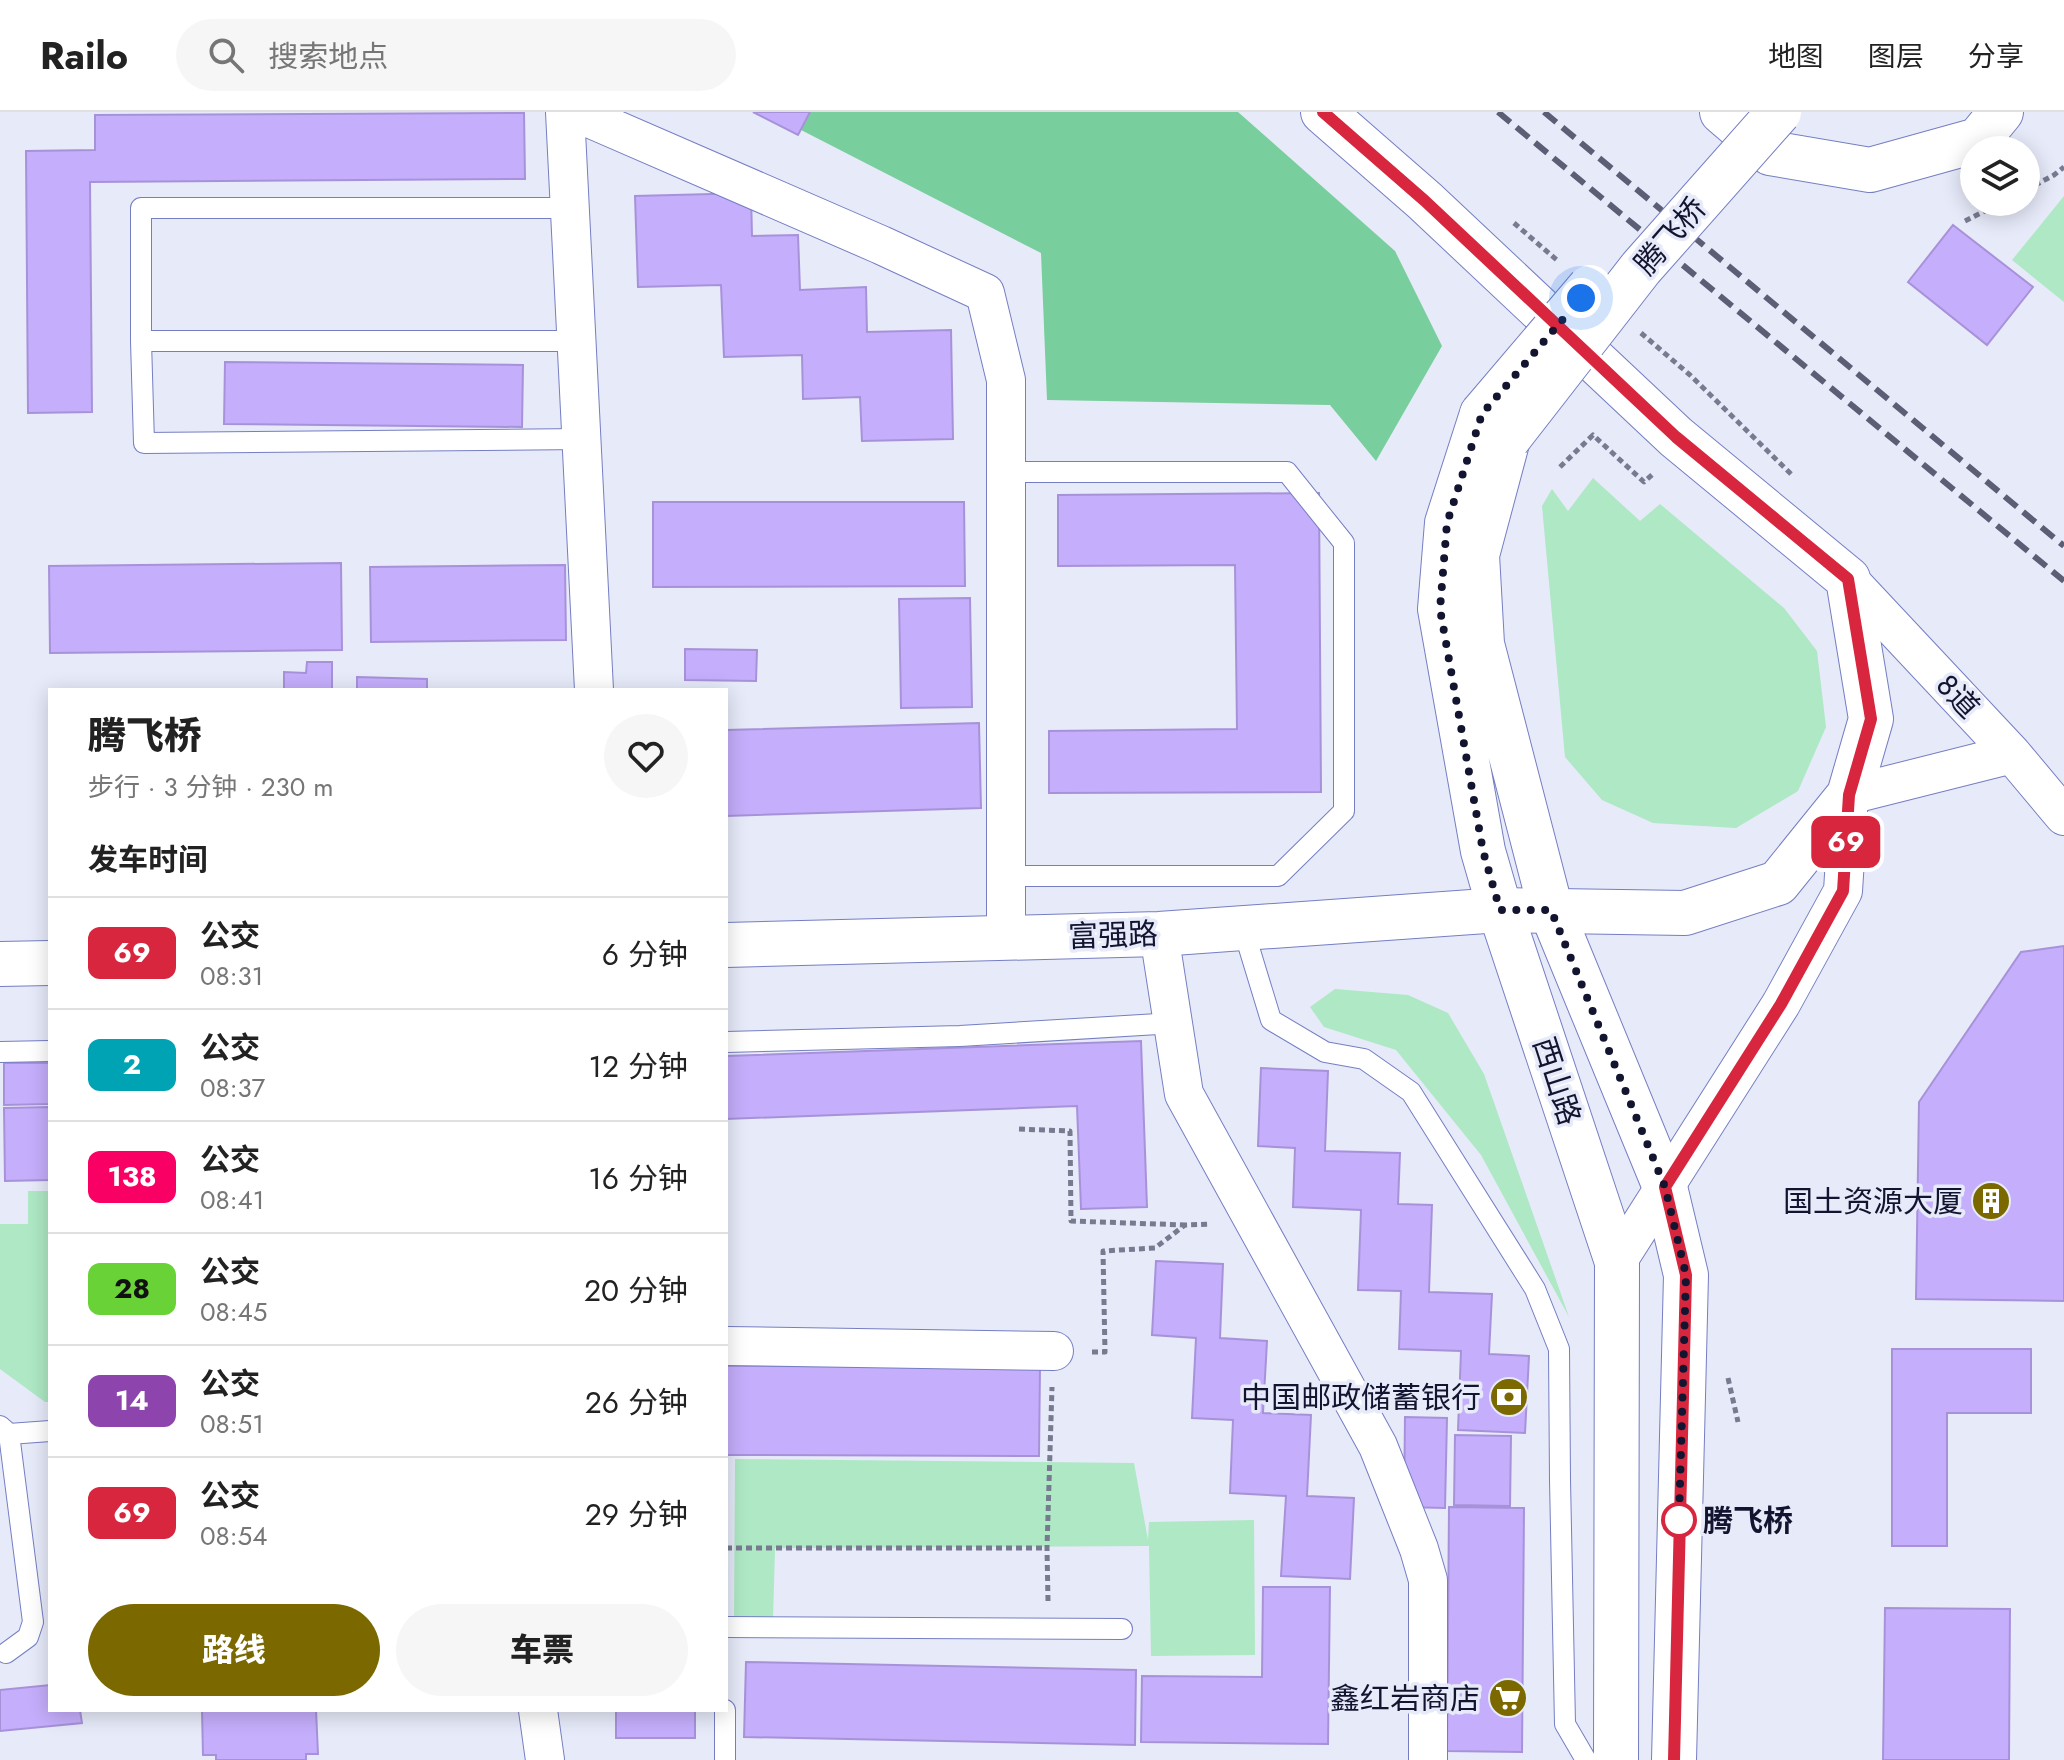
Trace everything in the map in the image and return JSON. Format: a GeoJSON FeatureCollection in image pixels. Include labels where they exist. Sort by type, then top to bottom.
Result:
{"type":"FeatureCollection","features":[{"type":"Feature","properties":{"kind":"main road"},"geometry":{"type":"LineString","coordinates":[[1323,112],[1425,201],[1676,437],[1848,579],[1871,719],[1849,795]]}},
{"type":"Feature","properties":{"kind":"main road"},"geometry":{"type":"LineString","coordinates":[[1722,112],[1770,153],[1870,170],[1978,140],[2001,112]]}},
{"type":"Feature","properties":{"kind":"main road","name":"腾飞桥"},"geometry":{"type":"LineString","coordinates":[[1495,427],[1740,112]]}},
{"type":"Feature","properties":{"kind":"main road","name":"腾飞桥"},"geometry":{"type":"LineString","coordinates":[[1495,427],[1779,112]]}},
{"type":"Feature","properties":{"kind":"main road","name":"西山路"},"geometry":{"type":"LineString","coordinates":[[1495,427],[1447,523],[1440,609],[1483,851],[1617,1262],[1616,1760]]}},
{"type":"Feature","properties":{"kind":"main road","name":"西山路"},"geometry":{"type":"LineString","coordinates":[[1495,427],[1477,555],[1482,644],[1551,910],[1665,1187],[1686,1275],[1674,1760]]}},
{"type":"Feature","properties":{"kind":"main road","name":"富强路"},"geometry":{"type":"LineString","coordinates":[[728,945],[1159,934],[1500,910],[1685,913],[1778,883],[1849,795]]}},
{"type":"Feature","properties":{"kind":"main road"},"geometry":{"type":"LineString","coordinates":[[0,964],[48,963]]}},
{"type":"Feature","properties":{"kind":"street"},"geometry":{"type":"LineString","coordinates":[[565,112],[594,688]]}},
{"type":"Feature","properties":{"kind":"street"},"geometry":{"type":"LineString","coordinates":[[575,112],[985,293],[1006,380],[1006,938]]}},
{"type":"Feature","properties":{"kind":"street","name":"8道"},"geometry":{"type":"LineString","coordinates":[[1848,579],[2012,754],[2064,816]]}},
{"type":"Feature","properties":{"kind":"street"},"geometry":{"type":"LineString","coordinates":[[1617,1262],[1781,1004],[1843,891],[1849,795],[2012,754]]}},
{"type":"Feature","properties":{"kind":"street"},"geometry":{"type":"LineString","coordinates":[[1159,934],[1184,1094],[1378,1446],[1419,1549],[1428,1580],[1428,1760]]}},
{"type":"Feature","properties":{"kind":"street"},"geometry":{"type":"LineString","coordinates":[[728,1346],[1054,1351]]}},
{"type":"Feature","properties":{"kind":"street"},"geometry":{"type":"LineString","coordinates":[[538,1712],[545,1760]]}},
{"type":"Feature","properties":{"kind":"lane"},"geometry":{"type":"LineString","coordinates":[[570,208],[141,208],[144,443],[582,439]]}},
{"type":"Feature","properties":{"kind":"lane"},"geometry":{"type":"LineString","coordinates":[[141,341],[577,341]]}},
{"type":"Feature","properties":{"kind":"lane"},"geometry":{"type":"LineString","coordinates":[[1006,472],[1287,472],[1344,543],[1344,811],[1278,876],[1006,876]]}},
{"type":"Feature","properties":{"kind":"lane"},"geometry":{"type":"LineString","coordinates":[[1243,928],[1271,1020],[1325,1052],[1364,1059],[1411,1092],[1535,1289],[1559,1349],[1565,1724],[1586,1760]]}},
{"type":"Feature","properties":{"kind":"lane"},"geometry":{"type":"LineString","coordinates":[[728,1042],[960,1036],[1158,1024]]}},
{"type":"Feature","properties":{"kind":"lane"},"geometry":{"type":"LineString","coordinates":[[0,1052],[48,1051]]}},
{"type":"Feature","properties":{"kind":"lane"},"geometry":{"type":"LineString","coordinates":[[6,1653],[28,1637],[33,1622],[4,1430],[48,1431]]}},
{"type":"Feature","properties":{"kind":"lane"},"geometry":{"type":"LineString","coordinates":[[728,1627],[1122,1629]]}},
{"type":"Feature","properties":{"kind":"lane"},"geometry":{"type":"LineString","coordinates":[[725,1712],[725,1760]]}},
{"type":"Feature","properties":{"kind":"path"},"geometry":{"type":"LineString","coordinates":[[2040,182],[2064,167]]}},
{"type":"Feature","properties":{"kind":"path"},"geometry":{"type":"LineString","coordinates":[[1965,221],[1975,216]]}},
{"type":"Feature","properties":{"kind":"path"},"geometry":{"type":"LineString","coordinates":[[1560,467],[1593,435],[1644,482],[1657,470],[1647,461]]}},
{"type":"Feature","properties":{"kind":"path"},"geometry":{"type":"LineString","coordinates":[[1019,1129],[1070,1131],[1071,1221],[1223,1224]]}},
{"type":"Feature","properties":{"kind":"path"},"geometry":{"type":"LineString","coordinates":[[1049,1629],[1047,1548],[1054,1351],[1105,1352],[1103,1251],[1155,1248],[1185,1225]]}},
{"type":"Feature","properties":{"kind":"path"},"geometry":{"type":"LineString","coordinates":[[728,1548],[1047,1548]]}},
{"type":"Feature","properties":{"kind":"green space"},"geometry":{"type":"Polygon","coordinates":[[[766,112],[1238,112],[1395,251],[1442,346],[1376,461],[1330,405],[1047,400],[1041,253],[766,112]]]}},
{"type":"Feature","properties":{"kind":"green space"},"geometry":{"type":"Polygon","coordinates":[[[2064,196],[2064,302],[2012,260],[2064,196]]]}},
{"type":"Feature","properties":{"kind":"green space"},"geometry":{"type":"Polygon","coordinates":[[[1593,478],[1640,521],[1660,504],[1784,608],[1817,651],[1826,727],[1798,791],[1736,828],[1653,823],[1602,800],[1565,757],[1542,506],[1552,489],[1568,511],[1593,478]]]}},
{"type":"Feature","properties":{"kind":"green space"},"geometry":{"type":"Polygon","coordinates":[[[1335,989],[1408,995],[1448,1013],[1484,1074],[1569,1317],[1481,1155],[1396,1050],[1324,1027],[1310,1007],[1335,989]]]}},
{"type":"Feature","properties":{"kind":"green space"},"geometry":{"type":"Polygon","coordinates":[[[28,1191],[48,1191],[48,1402],[0,1369],[0,1224],[28,1224],[28,1191]]]}},
{"type":"Feature","properties":{"kind":"green space"},"geometry":{"type":"Polygon","coordinates":[[[735,1459],[1134,1463],[1148,1540],[1149,1522],[1254,1520],[1255,1655],[1151,1656],[1149,1546],[775,1548],[773,1619],[734,1619],[735,1459]]]}},
{"type":"Feature","properties":{"kind":"building"},"geometry":{"type":"Polygon","coordinates":[[[753,112],[810,112],[798,135],[753,112]]]}},
{"type":"Feature","properties":{"kind":"building"},"geometry":{"type":"Polygon","coordinates":[[[524,113],[525,179],[90,182],[92,412],[28,413],[26,151],[95,150],[95,115],[524,113]]]}},
{"type":"Feature","properties":{"kind":"building"},"geometry":{"type":"Polygon","coordinates":[[[751,193],[752,236],[798,235],[800,290],[866,287],[867,332],[951,330],[953,439],[862,441],[860,397],[803,399],[802,355],[724,357],[721,285],[638,287],[635,196],[751,193]]]}},
{"type":"Feature","properties":{"kind":"building"},"geometry":{"type":"Polygon","coordinates":[[[1953,225],[2033,287],[1987,345],[1908,282],[1953,225]]]}},
{"type":"Feature","properties":{"kind":"building"},"geometry":{"type":"Polygon","coordinates":[[[225,362],[523,365],[522,427],[224,424],[225,362]]]}},
{"type":"Feature","properties":{"kind":"building"},"geometry":{"type":"Polygon","coordinates":[[[1319,493],[1321,792],[1049,793],[1049,731],[1237,729],[1235,565],[1058,566],[1058,495],[1319,493]]]}},
{"type":"Feature","properties":{"kind":"building"},"geometry":{"type":"Polygon","coordinates":[[[653,502],[964,502],[965,586],[653,587],[653,502]]]}},
{"type":"Feature","properties":{"kind":"building"},"geometry":{"type":"Polygon","coordinates":[[[341,563],[342,650],[50,653],[49,566],[341,563]]]}},
{"type":"Feature","properties":{"kind":"building"},"geometry":{"type":"Polygon","coordinates":[[[565,565],[566,640],[371,642],[370,567],[565,565]]]}},
{"type":"Feature","properties":{"kind":"building"},"geometry":{"type":"Polygon","coordinates":[[[970,598],[972,707],[901,708],[899,599],[970,598]]]}},
{"type":"Feature","properties":{"kind":"building"},"geometry":{"type":"Polygon","coordinates":[[[685,649],[757,650],[756,681],[685,680],[685,649]]]}},
{"type":"Feature","properties":{"kind":"building"},"geometry":{"type":"Polygon","coordinates":[[[307,662],[332,662],[332,688],[284,688],[284,672],[306,673],[307,662]]]}},
{"type":"Feature","properties":{"kind":"building"},"geometry":{"type":"Polygon","coordinates":[[[357,677],[427,679],[427,688],[357,688],[357,677]]]}},
{"type":"Feature","properties":{"kind":"building"},"geometry":{"type":"Polygon","coordinates":[[[979,723],[981,808],[728,816],[728,730],[979,723]]]}},
{"type":"Feature","properties":{"kind":"building","name":"国土资源大厦"},"geometry":{"type":"Polygon","coordinates":[[[2064,946],[2064,1301],[1916,1299],[1919,1102],[2021,952],[2064,946]]]}},
{"type":"Feature","properties":{"kind":"building"},"geometry":{"type":"Polygon","coordinates":[[[1141,1041],[1147,1207],[1081,1209],[1077,1106],[728,1119],[728,1056],[1141,1041]]]}},
{"type":"Feature","properties":{"kind":"building"},"geometry":{"type":"Polygon","coordinates":[[[4,1063],[48,1063],[48,1104],[4,1105],[4,1063]]]}},
{"type":"Feature","properties":{"kind":"building"},"geometry":{"type":"Polygon","coordinates":[[[1261,1068],[1328,1071],[1325,1151],[1400,1153],[1398,1204],[1432,1205],[1429,1292],[1492,1294],[1489,1354],[1529,1356],[1525,1433],[1458,1430],[1461,1351],[1399,1349],[1401,1291],[1358,1290],[1361,1210],[1293,1207],[1295,1148],[1258,1146],[1261,1068]]]}},
{"type":"Feature","properties":{"kind":"building"},"geometry":{"type":"Polygon","coordinates":[[[48,1107],[48,1180],[5,1181],[4,1108],[48,1107]]]}},
{"type":"Feature","properties":{"kind":"building"},"geometry":{"type":"Polygon","coordinates":[[[1156,1261],[1223,1264],[1220,1338],[1267,1341],[1263,1413],[1311,1415],[1307,1496],[1354,1498],[1350,1579],[1281,1576],[1286,1496],[1230,1493],[1233,1420],[1192,1418],[1196,1338],[1152,1335],[1156,1261]]]}},
{"type":"Feature","properties":{"kind":"building"},"geometry":{"type":"Polygon","coordinates":[[[1892,1349],[2031,1349],[2031,1413],[1947,1413],[1947,1546],[1892,1546],[1892,1349]]]}},
{"type":"Feature","properties":{"kind":"building"},"geometry":{"type":"Polygon","coordinates":[[[728,1366],[1040,1367],[1039,1456],[728,1455],[728,1366]]]}},
{"type":"Feature","properties":{"kind":"building"},"geometry":{"type":"Polygon","coordinates":[[[1405,1417],[1447,1418],[1445,1508],[1404,1507],[1405,1417]]]}},
{"type":"Feature","properties":{"kind":"building"},"geometry":{"type":"Polygon","coordinates":[[[1455,1435],[1511,1436],[1510,1506],[1454,1505],[1455,1435]]]}},
{"type":"Feature","properties":{"kind":"building"},"geometry":{"type":"Polygon","coordinates":[[[1449,1507],[1524,1508],[1522,1752],[1447,1751],[1449,1507]]]}},
{"type":"Feature","properties":{"kind":"building"},"geometry":{"type":"Polygon","coordinates":[[[1263,1587],[1330,1587],[1328,1744],[1141,1742],[1142,1676],[1262,1677],[1263,1587]]]}},
{"type":"Feature","properties":{"kind":"building"},"geometry":{"type":"Polygon","coordinates":[[[1885,1608],[2010,1609],[2009,1760],[1883,1760],[1885,1608]]]}},
{"type":"Feature","properties":{"kind":"building"},"geometry":{"type":"Polygon","coordinates":[[[746,1662],[1136,1670],[1135,1745],[744,1737],[746,1662]]]}},
{"type":"Feature","properties":{"kind":"building"},"geometry":{"type":"Polygon","coordinates":[[[48,1685],[48,1712],[80,1712],[82,1723],[0,1731],[0,1690],[48,1685]]]}},
{"type":"Feature","properties":{"kind":"building"},"geometry":{"type":"Polygon","coordinates":[[[202,1712],[316,1712],[318,1754],[306,1754],[306,1760],[216,1760],[216,1755],[203,1755],[202,1712]]]}},
{"type":"Feature","properties":{"kind":"building"},"geometry":{"type":"Polygon","coordinates":[[[616,1712],[695,1712],[695,1738],[616,1738],[616,1712]]]}},
{"type":"Feature","properties":{"kind":"railway"},"geometry":{"type":"LineString","coordinates":[[1498,112],[2064,581]]}},
{"type":"Feature","properties":{"kind":"railway"},"geometry":{"type":"LineString","coordinates":[[1544,112],[2064,546]]}},
{"type":"Feature","properties":{"kind":"bus line","name":"69"},"geometry":{"type":"LineString","coordinates":[[1323,112],[1425,201],[1676,437],[1848,579],[1871,719],[1849,795],[1843,891],[1781,1004],[1665,1187],[1686,1275],[1674,1760]]}},
{"type":"Feature","properties":{"kind":"place","name":"国土资源大厦"},"geometry":{"type":"Point","coordinates":[1991,1201]}},
{"type":"Feature","properties":{"kind":"place","name":"中国邮政储蓄银行"},"geometry":{"type":"Point","coordinates":[1509,1397]}},
{"type":"Feature","properties":{"kind":"place","name":"腾飞桥"},"geometry":{"type":"Point","coordinates":[1679,1520]}},
{"type":"Feature","properties":{"kind":"place","name":"鑫红岩商店"},"geometry":{"type":"Point","coordinates":[1508,1698]}},
{"type":"Feature","properties":{"kind":"route"},"geometry":{"type":"LineString","coordinates":[[1581,298],[1482,414],[1447,523],[1440,609],[1483,851],[1500,910],[1551,910],[1665,1187],[1686,1275],[1679,1520]]}}]}
